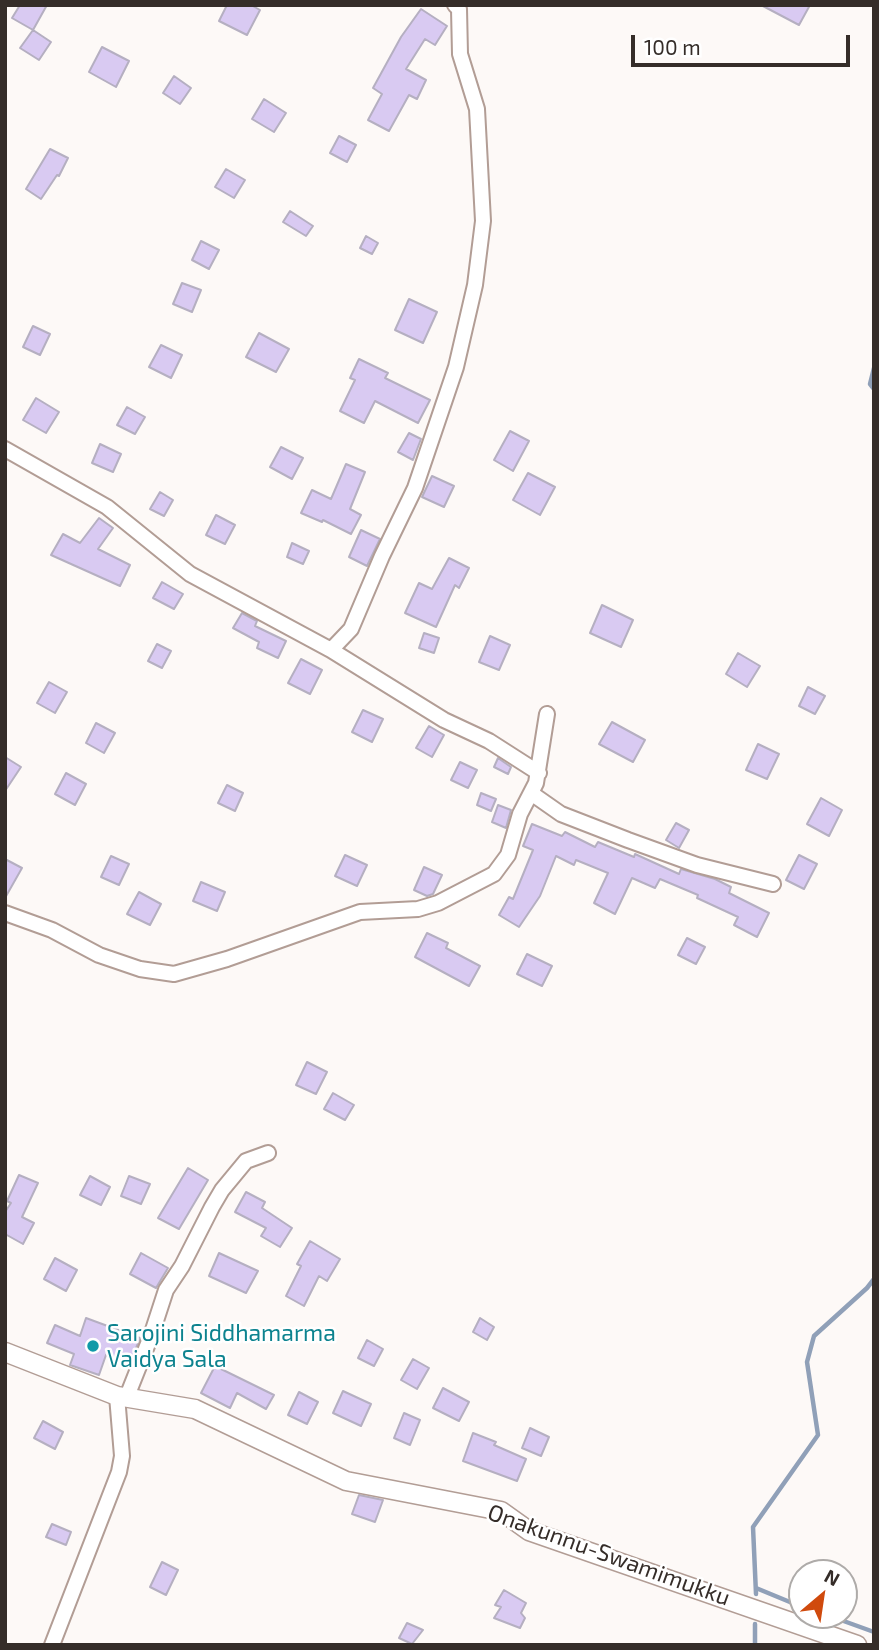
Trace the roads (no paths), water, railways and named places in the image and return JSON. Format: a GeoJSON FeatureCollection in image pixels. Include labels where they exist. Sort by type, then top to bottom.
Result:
{"type":"FeatureCollection","features":[{"type":"Feature","properties":{"kind":"street"},"geometry":{"type":"LineString","coordinates":[[331,650],[351,629],[415,488],[456,367],[475,285],[483,221],[477,109],[460,54],[459,9],[455,5]]}},
{"type":"Feature","properties":{"kind":"street"},"geometry":{"type":"LineString","coordinates":[[5,449],[107,507],[190,574],[331,650],[444,720],[489,741],[539,773]]}},
{"type":"Feature","properties":{"kind":"street"},"geometry":{"type":"LineString","coordinates":[[5,913],[52,930],[99,955],[140,969],[174,974],[227,959],[360,912],[418,909],[463,891],[494,874],[508,855],[520,814],[539,773],[547,713]]}},
{"type":"Feature","properties":{"kind":"street"},"geometry":{"type":"LineString","coordinates":[[531,793],[561,814],[628,840],[697,864],[773,884]]}},
{"type":"Feature","properties":{"kind":"street"},"geometry":{"type":"LineString","coordinates":[[52,1645],[119,1472],[122,1456],[121,1397],[151,1336],[166,1290],[182,1266],[217,1198],[246,1161],[268,1153]]}},
{"type":"Feature","properties":{"kind":"street","name":"Onakunnu-Swamimukku"},"geometry":{"type":"LineString","coordinates":[[5,1352],[121,1397],[195,1409],[346,1481],[500,1511],[530,1531],[857,1645]]}},
{"type":"Feature","properties":{"kind":"waterway"},"geometry":{"type":"LineString","coordinates":[[874,368],[870,384],[874,389]]}},
{"type":"Feature","properties":{"kind":"waterway"},"geometry":{"type":"LineString","coordinates":[[756,1594],[753,1527],[818,1435],[807,1362],[814,1336],[874,1279]]}},
{"type":"Feature","properties":{"kind":"waterway"},"geometry":{"type":"LineString","coordinates":[[756,1588],[788,1601]]}},
{"type":"Feature","properties":{"kind":"waterway"},"geometry":{"type":"LineString","coordinates":[[755,1624],[755,1645]]}},
{"type":"Feature","properties":{"kind":"waterway"},"geometry":{"type":"LineString","coordinates":[[858,1626],[874,1632]]}},
{"type":"Feature","properties":{"kind":"place","name":"Sarojini Siddhamarma Vaidya Sala"},"geometry":{"type":"Point","coordinates":[93,1346]}}]}
